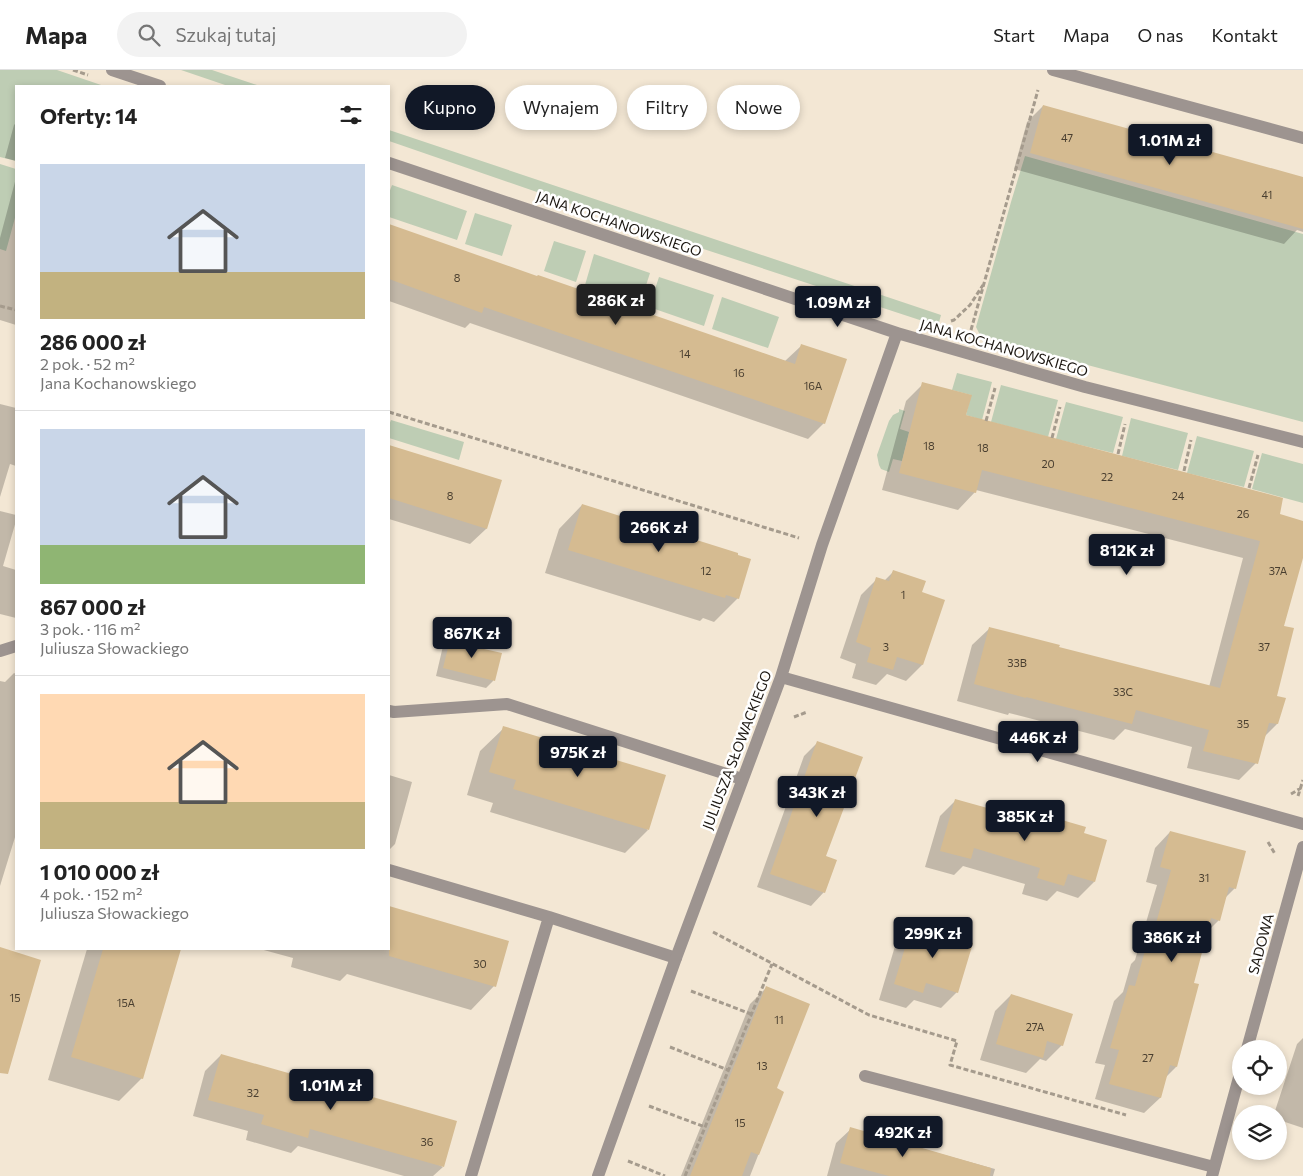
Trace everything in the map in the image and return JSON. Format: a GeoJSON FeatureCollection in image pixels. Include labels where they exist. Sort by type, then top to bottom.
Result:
{"type":"FeatureCollection","features":[{"type":"Feature","properties":{"kind":"street"},"geometry":{"type":"LineString","coordinates":[[112,70],[157,85]]}},
{"type":"Feature","properties":{"kind":"street"},"geometry":{"type":"LineString","coordinates":[[1053,70],[1303,138]]}},
{"type":"Feature","properties":{"kind":"street","name":"JANA KOCHANOWSKIEGO"},"geometry":{"type":"LineString","coordinates":[[390,163],[897,333],[1085,387],[1303,442]]}},
{"type":"Feature","properties":{"kind":"street","name":"JULIUSZA SŁOWACKIEGO"},"geometry":{"type":"LineString","coordinates":[[598,1176],[667,982],[781,677],[822,545],[897,333]]}},
{"type":"Feature","properties":{"kind":"street"},"geometry":{"type":"LineString","coordinates":[[0,651],[15,646]]}},
{"type":"Feature","properties":{"kind":"street"},"geometry":{"type":"LineString","coordinates":[[781,677],[1303,824]]}},
{"type":"Feature","properties":{"kind":"street"},"geometry":{"type":"LineString","coordinates":[[390,711],[507,704],[742,779]]}},
{"type":"Feature","properties":{"kind":"street","name":"SADOWA"},"geometry":{"type":"LineString","coordinates":[[1249,1040],[1303,847]]}},
{"type":"Feature","properties":{"kind":"street"},"geometry":{"type":"LineString","coordinates":[[390,870],[549,917],[676,958]]}},
{"type":"Feature","properties":{"kind":"street"},"geometry":{"type":"LineString","coordinates":[[471,1176],[549,917]]}},
{"type":"Feature","properties":{"kind":"street"},"geometry":{"type":"LineString","coordinates":[[866,1076],[1213,1172],[1234,1095]]}},
{"type":"Feature","properties":{"kind":"path"},"geometry":{"type":"LineString","coordinates":[[965,353],[1039,88]]}},
{"type":"Feature","properties":{"kind":"path"},"geometry":{"type":"LineString","coordinates":[[0,306],[15,310]]}},
{"type":"Feature","properties":{"kind":"path"},"geometry":{"type":"LineString","coordinates":[[986,421],[995,385]]}},
{"type":"Feature","properties":{"kind":"path"},"geometry":{"type":"LineString","coordinates":[[1052,438],[1061,403]]}},
{"type":"Feature","properties":{"kind":"path"},"geometry":{"type":"LineString","coordinates":[[390,412],[822,545]]}},
{"type":"Feature","properties":{"kind":"path"},"geometry":{"type":"LineString","coordinates":[[1118,454],[1126,420]]}},
{"type":"Feature","properties":{"kind":"path"},"geometry":{"type":"LineString","coordinates":[[1184,471],[1192,437]]}},
{"type":"Feature","properties":{"kind":"path"},"geometry":{"type":"LineString","coordinates":[[1249,488],[1258,454]]}},
{"type":"Feature","properties":{"kind":"path"},"geometry":{"type":"LineString","coordinates":[[791,719],[808,711]]}},
{"type":"Feature","properties":{"kind":"path"},"geometry":{"type":"LineString","coordinates":[[1287,796],[1301,788]]}},
{"type":"Feature","properties":{"kind":"path"},"geometry":{"type":"LineString","coordinates":[[1268,841],[1278,858]]}},
{"type":"Feature","properties":{"kind":"path"},"geometry":{"type":"LineString","coordinates":[[690,920],[869,1015],[957,1041],[950,1065],[1129,1116]]}},
{"type":"Feature","properties":{"kind":"path"},"geometry":{"type":"LineString","coordinates":[[685,1176],[772,964]]}},
{"type":"Feature","properties":{"kind":"path"},"geometry":{"type":"LineString","coordinates":[[667,982],[751,1014]]}},
{"type":"Feature","properties":{"kind":"path"},"geometry":{"type":"LineString","coordinates":[[647,1038],[728,1070]]}},
{"type":"Feature","properties":{"kind":"path"},"geometry":{"type":"LineString","coordinates":[[626,1098],[704,1127]]}},
{"type":"Feature","properties":{"kind":"path"},"geometry":{"type":"LineString","coordinates":[[606,1153],[665,1176]]}},
{"type":"Feature","properties":{"kind":"green space"},"geometry":{"type":"Polygon","coordinates":[[[0,70],[57,70],[101,85],[15,85],[15,161],[0,157],[0,70]]]}},
{"type":"Feature","properties":{"kind":"green space"},"geometry":{"type":"Polygon","coordinates":[[[181,70],[212,70],[257,85],[225,85],[181,70]]]}},
{"type":"Feature","properties":{"kind":"green space"},"geometry":{"type":"Polygon","coordinates":[[[390,130],[941,315],[938,326],[664,236],[390,141],[390,130]]]}},
{"type":"Feature","properties":{"kind":"green space"},"geometry":{"type":"Polygon","coordinates":[[[1025,156],[1303,234],[1303,422],[980,335],[976,327],[1025,156]]]}},
{"type":"Feature","properties":{"kind":"green space"},"geometry":{"type":"Polygon","coordinates":[[[0,164],[15,169],[15,218],[6,251],[0,249],[0,164]]]}},
{"type":"Feature","properties":{"kind":"green space"},"geometry":{"type":"Polygon","coordinates":[[[392,185],[467,211],[457,240],[390,217],[390,190],[392,185]]]}},
{"type":"Feature","properties":{"kind":"green space"},"geometry":{"type":"Polygon","coordinates":[[[475,213],[512,225],[502,256],[465,244],[475,213]]]}},
{"type":"Feature","properties":{"kind":"green space"},"geometry":{"type":"Polygon","coordinates":[[[554,241],[586,251],[576,282],[544,271],[554,241]]]}},
{"type":"Feature","properties":{"kind":"green space"},"geometry":{"type":"Polygon","coordinates":[[[594,254],[650,273],[640,304],[585,285],[594,254]]]}},
{"type":"Feature","properties":{"kind":"green space"},"geometry":{"type":"Polygon","coordinates":[[[659,277],[714,295],[704,326],[649,307],[659,277]]]}},
{"type":"Feature","properties":{"kind":"green space"},"geometry":{"type":"Polygon","coordinates":[[[722,297],[779,317],[768,348],[712,329],[722,297]]]}},
{"type":"Feature","properties":{"kind":"green space"},"geometry":{"type":"Polygon","coordinates":[[[957,373],[992,382],[982,420],[966,415],[971,395],[952,390],[957,373]]]}},
{"type":"Feature","properties":{"kind":"green space"},"geometry":{"type":"Polygon","coordinates":[[[1001,385],[1058,400],[1048,437],[991,422],[1001,385]]]}},
{"type":"Feature","properties":{"kind":"green space"},"geometry":{"type":"Polygon","coordinates":[[[1066,402],[1123,417],[1113,453],[1056,439],[1066,402]]]}},
{"type":"Feature","properties":{"kind":"green space"},"geometry":{"type":"Polygon","coordinates":[[[899,409],[905,411],[900,429],[909,432],[902,461],[893,459],[889,472],[881,469],[877,455],[889,421],[893,415],[899,412],[899,409]]]}},
{"type":"Feature","properties":{"kind":"green space"},"geometry":{"type":"Polygon","coordinates":[[[1131,418],[1188,433],[1178,470],[1122,456],[1131,418]]]}},
{"type":"Feature","properties":{"kind":"green space"},"geometry":{"type":"Polygon","coordinates":[[[391,420],[464,442],[459,460],[390,438],[391,420]]]}},
{"type":"Feature","properties":{"kind":"green space"},"geometry":{"type":"Polygon","coordinates":[[[1197,436],[1254,451],[1244,487],[1187,473],[1197,436]]]}},
{"type":"Feature","properties":{"kind":"green space"},"geometry":{"type":"Polygon","coordinates":[[[1262,453],[1303,464],[1303,503],[1252,489],[1262,453]]]}},
{"type":"Feature","properties":{"kind":"building"},"geometry":{"type":"Polygon","coordinates":[[[1043,105],[1303,177],[1303,229],[1030,153],[1043,105]]]}},
{"type":"Feature","properties":{"kind":"building"},"geometry":{"type":"Polygon","coordinates":[[[390,224],[795,364],[801,344],[847,359],[825,424],[484,307],[482,313],[390,279],[390,224]]]}},
{"type":"Feature","properties":{"kind":"building"},"geometry":{"type":"Polygon","coordinates":[[[922,382],[972,395],[966,415],[1283,498],[1280,514],[1303,521],[1303,558],[1284,626],[1294,628],[1277,696],[1286,698],[1278,724],[1269,723],[1258,764],[1203,751],[1209,730],[1136,710],[1132,724],[974,684],[989,627],[1220,688],[1260,541],[982,470],[976,493],[899,473],[922,382]]]}},
{"type":"Feature","properties":{"kind":"building"},"geometry":{"type":"Polygon","coordinates":[[[390,445],[502,480],[487,529],[390,498],[390,445]]]}},
{"type":"Feature","properties":{"kind":"building"},"geometry":{"type":"Polygon","coordinates":[[[582,504],[738,553],[738,555],[751,559],[739,599],[726,595],[725,598],[568,550],[582,504]]]}},
{"type":"Feature","properties":{"kind":"building"},"geometry":{"type":"Polygon","coordinates":[[[893,570],[926,581],[922,592],[945,600],[923,665],[897,657],[893,670],[867,662],[871,648],[856,642],[876,577],[889,581],[893,570]]]}},
{"type":"Feature","properties":{"kind":"building"},"geometry":{"type":"Polygon","coordinates":[[[451,636],[485,647],[484,649],[502,653],[495,681],[443,668],[451,636]]]}},
{"type":"Feature","properties":{"kind":"building"},"geometry":{"type":"Polygon","coordinates":[[[503,726],[666,775],[649,830],[513,789],[516,780],[489,772],[503,726]]]}},
{"type":"Feature","properties":{"kind":"building"},"geometry":{"type":"Polygon","coordinates":[[[817,741],[863,757],[826,856],[837,860],[825,893],[770,874],[817,741]]]}},
{"type":"Feature","properties":{"kind":"building"},"geometry":{"type":"Polygon","coordinates":[[[955,799],[1052,826],[1055,818],[1086,827],[1084,833],[1107,840],[1095,882],[1068,874],[1064,886],[1037,878],[1040,868],[974,848],[971,859],[940,851],[955,799]]]}},
{"type":"Feature","properties":{"kind":"building"},"geometry":{"type":"Polygon","coordinates":[[[1170,831],[1246,851],[1236,889],[1229,887],[1220,921],[1211,918],[1194,983],[1199,984],[1177,1067],[1170,1065],[1161,1098],[1109,1084],[1119,1050],[1110,1048],[1129,985],[1135,986],[1146,947],[1149,948],[1171,870],[1160,867],[1170,831]]]}},
{"type":"Feature","properties":{"kind":"building"},"geometry":{"type":"Polygon","coordinates":[[[390,906],[509,941],[496,987],[389,956],[390,906]]]}},
{"type":"Feature","properties":{"kind":"building"},"geometry":{"type":"Polygon","coordinates":[[[914,918],[943,927],[941,933],[973,943],[958,993],[926,983],[923,993],[894,984],[914,918]]]}},
{"type":"Feature","properties":{"kind":"building"},"geometry":{"type":"Polygon","coordinates":[[[0,947],[41,960],[8,1074],[0,1073],[0,947]]]}},
{"type":"Feature","properties":{"kind":"building"},"geometry":{"type":"Polygon","coordinates":[[[103,950],[181,950],[143,1079],[71,1057],[103,950]]]}},
{"type":"Feature","properties":{"kind":"building"},"geometry":{"type":"Polygon","coordinates":[[[766,986],[810,1004],[777,1088],[784,1092],[759,1155],[751,1152],[742,1176],[690,1176],[766,986]]]}},
{"type":"Feature","properties":{"kind":"building"},"geometry":{"type":"Polygon","coordinates":[[[1011,994],[1073,1014],[1063,1046],[1047,1041],[1043,1058],[996,1044],[1011,994]]]}},
{"type":"Feature","properties":{"kind":"building"},"geometry":{"type":"Polygon","coordinates":[[[221,1054],[457,1121],[444,1167],[310,1129],[308,1138],[261,1124],[264,1115],[208,1100],[221,1054]]]}},
{"type":"Feature","properties":{"kind":"building"},"geometry":{"type":"Polygon","coordinates":[[[850,1127],[991,1168],[990,1176],[889,1176],[840,1163],[850,1127]]]}}]}
